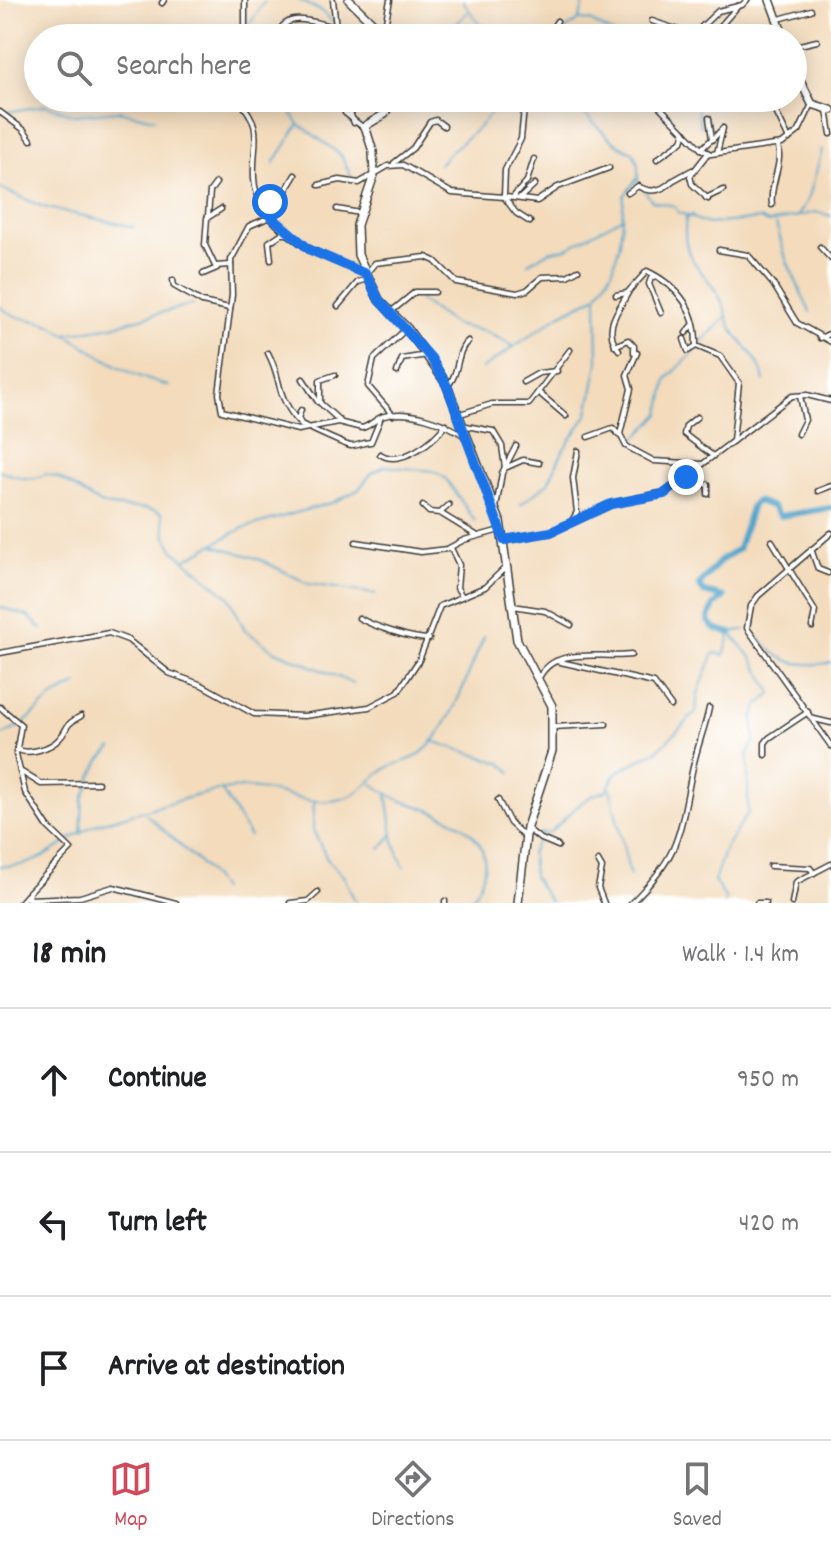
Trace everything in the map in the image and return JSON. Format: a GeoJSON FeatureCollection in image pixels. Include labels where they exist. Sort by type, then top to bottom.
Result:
{"type":"FeatureCollection","features":[{"type":"Feature","properties":{"kind":"street"},"geometry":{"type":"LineString","coordinates":[[245,0],[245,24]]}},
{"type":"Feature","properties":{"kind":"street"},"geometry":{"type":"LineString","coordinates":[[333,0],[336,24]]}},
{"type":"Feature","properties":{"kind":"street"},"geometry":{"type":"LineString","coordinates":[[387,24],[390,0]]}},
{"type":"Feature","properties":{"kind":"street"},"geometry":{"type":"LineString","coordinates":[[722,24],[747,0]]}},
{"type":"Feature","properties":{"kind":"street"},"geometry":{"type":"LineString","coordinates":[[770,0],[779,24]]}},
{"type":"Feature","properties":{"kind":"street"},"geometry":{"type":"LineString","coordinates":[[351,1],[374,24]]}},
{"type":"Feature","properties":{"kind":"street"},"geometry":{"type":"LineString","coordinates":[[707,24],[718,11],[739,6]]}},
{"type":"Feature","properties":{"kind":"street"},"geometry":{"type":"LineString","coordinates":[[777,19],[811,10]]}},
{"type":"Feature","properties":{"kind":"street"},"geometry":{"type":"LineString","coordinates":[[286,24],[301,18],[324,24]]}},
{"type":"Feature","properties":{"kind":"street"},"geometry":{"type":"LineString","coordinates":[[652,21],[656,24]]}},
{"type":"Feature","properties":{"kind":"street"},"geometry":{"type":"LineString","coordinates":[[807,43],[817,41]]}},
{"type":"Feature","properties":{"kind":"street"},"geometry":{"type":"LineString","coordinates":[[807,94],[812,104],[829,110],[831,134]]}},
{"type":"Feature","properties":{"kind":"street"},"geometry":{"type":"LineString","coordinates":[[665,112],[701,149],[717,153],[778,146],[802,126],[812,104]]}},
{"type":"Feature","properties":{"kind":"street"},"geometry":{"type":"LineString","coordinates":[[0,112],[24,130],[31,140]]}},
{"type":"Feature","properties":{"kind":"street"},"geometry":{"type":"LineString","coordinates":[[247,112],[256,124],[254,179],[263,207],[270,217],[325,258],[367,277]]}},
{"type":"Feature","properties":{"kind":"street"},"geometry":{"type":"LineString","coordinates":[[350,112],[354,123]]}},
{"type":"Feature","properties":{"kind":"street"},"geometry":{"type":"LineString","coordinates":[[365,129],[368,122],[385,112]]}},
{"type":"Feature","properties":{"kind":"street"},"geometry":{"type":"LineString","coordinates":[[524,112],[521,139],[505,170],[504,197],[516,213],[530,222]]}},
{"type":"Feature","properties":{"kind":"street"},"geometry":{"type":"LineString","coordinates":[[776,112],[789,139]]}},
{"type":"Feature","properties":{"kind":"street"},"geometry":{"type":"LineString","coordinates":[[345,113],[365,129],[373,152],[374,175],[360,213],[356,244],[367,277],[390,312],[429,355],[447,386],[502,529],[517,640],[552,706],[554,727],[549,767],[527,827],[518,903]]}},
{"type":"Feature","properties":{"kind":"street"},"geometry":{"type":"LineString","coordinates":[[709,118],[712,140]]}},
{"type":"Feature","properties":{"kind":"street"},"geometry":{"type":"LineString","coordinates":[[319,185],[340,180],[359,183],[392,165],[413,148],[430,122],[436,120],[444,126]]}},
{"type":"Feature","properties":{"kind":"street"},"geometry":{"type":"LineString","coordinates":[[701,149],[723,128],[717,153]]}},
{"type":"Feature","properties":{"kind":"street"},"geometry":{"type":"LineString","coordinates":[[657,159],[682,141],[685,132]]}},
{"type":"Feature","properties":{"kind":"street"},"geometry":{"type":"LineString","coordinates":[[772,205],[770,189],[779,159],[778,146]]}},
{"type":"Feature","properties":{"kind":"street"},"geometry":{"type":"LineString","coordinates":[[628,193],[638,186],[650,192],[660,190],[694,169],[708,153]]}},
{"type":"Feature","properties":{"kind":"street"},"geometry":{"type":"LineString","coordinates":[[517,197],[527,181],[534,159]]}},
{"type":"Feature","properties":{"kind":"street"},"geometry":{"type":"LineString","coordinates":[[392,165],[407,166],[452,193],[537,201],[558,187],[609,168]]}},
{"type":"Feature","properties":{"kind":"street"},"geometry":{"type":"LineString","coordinates":[[694,169],[690,181],[707,198],[723,190]]}},
{"type":"Feature","properties":{"kind":"street"},"geometry":{"type":"LineString","coordinates":[[263,207],[285,192],[295,175]]}},
{"type":"Feature","properties":{"kind":"street"},"geometry":{"type":"LineString","coordinates":[[216,183],[210,191],[205,245],[217,268]]}},
{"type":"Feature","properties":{"kind":"street"},"geometry":{"type":"LineString","coordinates":[[517,197],[535,184]]}},
{"type":"Feature","properties":{"kind":"street"},"geometry":{"type":"LineString","coordinates":[[208,216],[221,209]]}},
{"type":"Feature","properties":{"kind":"street"},"geometry":{"type":"LineString","coordinates":[[337,209],[360,213]]}},
{"type":"Feature","properties":{"kind":"street"},"geometry":{"type":"LineString","coordinates":[[270,217],[247,228],[231,265],[223,346],[221,410],[279,428],[324,431],[335,441],[349,447],[371,442],[381,417]]}},
{"type":"Feature","properties":{"kind":"street"},"geometry":{"type":"LineString","coordinates":[[271,260],[269,242],[281,234],[290,234]]}},
{"type":"Feature","properties":{"kind":"street"},"geometry":{"type":"LineString","coordinates":[[820,247],[831,259]]}},
{"type":"Feature","properties":{"kind":"street"},"geometry":{"type":"LineString","coordinates":[[719,250],[740,251],[748,255],[773,284],[797,323],[831,342]]}},
{"type":"Feature","properties":{"kind":"street"},"geometry":{"type":"LineString","coordinates":[[338,306],[378,262],[426,257],[435,261],[456,282],[517,293],[527,290],[542,277],[567,276],[578,270]]}},
{"type":"Feature","properties":{"kind":"street"},"geometry":{"type":"LineString","coordinates":[[203,274],[231,265]]}},
{"type":"Feature","properties":{"kind":"street"},"geometry":{"type":"LineString","coordinates":[[621,438],[631,389],[627,375],[634,346],[628,340],[617,348],[611,335],[613,317],[644,272],[656,276],[683,299],[695,323],[696,346]]}},
{"type":"Feature","properties":{"kind":"street"},"geometry":{"type":"LineString","coordinates":[[656,276],[649,284],[661,313]]}},
{"type":"Feature","properties":{"kind":"street"},"geometry":{"type":"LineString","coordinates":[[173,280],[174,286],[196,299],[229,308]]}},
{"type":"Feature","properties":{"kind":"street"},"geometry":{"type":"LineString","coordinates":[[616,295],[629,291]]}},
{"type":"Feature","properties":{"kind":"street"},"geometry":{"type":"LineString","coordinates":[[390,312],[415,292],[435,292]]}},
{"type":"Feature","properties":{"kind":"street"},"geometry":{"type":"LineString","coordinates":[[695,323],[685,336],[688,351],[696,346]]}},
{"type":"Feature","properties":{"kind":"street"},"geometry":{"type":"LineString","coordinates":[[394,416],[368,386],[374,359],[407,328]]}},
{"type":"Feature","properties":{"kind":"street"},"geometry":{"type":"LineString","coordinates":[[820,338],[831,333]]}},
{"type":"Feature","properties":{"kind":"street"},"geometry":{"type":"LineString","coordinates":[[447,386],[454,380],[462,347],[468,341]]}},
{"type":"Feature","properties":{"kind":"street"},"geometry":{"type":"LineString","coordinates":[[696,346],[720,356],[736,377],[740,391],[733,441]]}},
{"type":"Feature","properties":{"kind":"street"},"geometry":{"type":"LineString","coordinates":[[457,414],[492,404],[527,405],[557,371],[570,350]]}},
{"type":"Feature","properties":{"kind":"street"},"geometry":{"type":"LineString","coordinates":[[268,353],[276,371],[281,401],[298,422],[313,429],[341,422]]}},
{"type":"Feature","properties":{"kind":"street"},"geometry":{"type":"LineString","coordinates":[[632,359],[637,353]]}},
{"type":"Feature","properties":{"kind":"street"},"geometry":{"type":"LineString","coordinates":[[397,372],[402,359],[429,355]]}},
{"type":"Feature","properties":{"kind":"street"},"geometry":{"type":"LineString","coordinates":[[523,382],[539,373],[557,371]]}},
{"type":"Feature","properties":{"kind":"street"},"geometry":{"type":"LineString","coordinates":[[320,404],[320,380],[335,375]]}},
{"type":"Feature","properties":{"kind":"street"},"geometry":{"type":"LineString","coordinates":[[303,379],[320,404],[341,422],[362,428],[381,417],[394,416],[446,424],[466,437]]}},
{"type":"Feature","properties":{"kind":"street"},"geometry":{"type":"LineString","coordinates":[[538,392],[548,404],[566,416]]}},
{"type":"Feature","properties":{"kind":"street"},"geometry":{"type":"LineString","coordinates":[[798,434],[805,420],[800,395]]}},
{"type":"Feature","properties":{"kind":"street"},"geometry":{"type":"LineString","coordinates":[[504,540],[551,532],[611,504],[664,494],[780,403],[800,395],[831,401]]}},
{"type":"Feature","properties":{"kind":"street"},"geometry":{"type":"LineString","coordinates":[[298,422],[301,410]]}},
{"type":"Feature","properties":{"kind":"street"},"geometry":{"type":"LineString","coordinates":[[697,417],[686,426],[684,434],[713,456]]}},
{"type":"Feature","properties":{"kind":"street"},"geometry":{"type":"LineString","coordinates":[[380,454],[400,457],[438,437],[446,424]]}},
{"type":"Feature","properties":{"kind":"street"},"geometry":{"type":"LineString","coordinates":[[461,425],[493,431],[502,446],[505,468]]}},
{"type":"Feature","properties":{"kind":"street"},"geometry":{"type":"LineString","coordinates":[[588,437],[613,428],[629,448],[649,459],[703,464]]}},
{"type":"Feature","properties":{"kind":"street"},"geometry":{"type":"LineString","coordinates":[[495,510],[505,468],[516,446]]}},
{"type":"Feature","properties":{"kind":"street"},"geometry":{"type":"LineString","coordinates":[[569,525],[577,511],[573,478],[578,451]]}},
{"type":"Feature","properties":{"kind":"street"},"geometry":{"type":"LineString","coordinates":[[505,468],[525,460],[539,463]]}},
{"type":"Feature","properties":{"kind":"street"},"geometry":{"type":"LineString","coordinates":[[686,477],[693,484],[708,484],[708,494]]}},
{"type":"Feature","properties":{"kind":"street"},"geometry":{"type":"LineString","coordinates":[[818,491],[831,486]]}},
{"type":"Feature","properties":{"kind":"street"},"geometry":{"type":"LineString","coordinates":[[440,513],[449,505]]}},
{"type":"Feature","properties":{"kind":"street"},"geometry":{"type":"LineString","coordinates":[[423,506],[478,536]]}},
{"type":"Feature","properties":{"kind":"street"},"geometry":{"type":"LineString","coordinates":[[356,542],[421,552],[451,548],[502,529]]}},
{"type":"Feature","properties":{"kind":"street"},"geometry":{"type":"LineString","coordinates":[[831,533],[755,599],[747,628],[831,746]]}},
{"type":"Feature","properties":{"kind":"street"},"geometry":{"type":"LineString","coordinates":[[772,541],[816,613],[812,627]]}},
{"type":"Feature","properties":{"kind":"street"},"geometry":{"type":"LineString","coordinates":[[451,548],[459,565],[457,588],[462,596]]}},
{"type":"Feature","properties":{"kind":"street"},"geometry":{"type":"LineString","coordinates":[[811,549],[818,569],[828,573]]}},
{"type":"Feature","properties":{"kind":"street"},"geometry":{"type":"LineString","coordinates":[[0,653],[109,633],[128,640],[169,673],[202,685],[254,714],[304,716],[369,707],[393,696],[405,685],[429,639],[440,606],[485,587],[507,566]]}},
{"type":"Feature","properties":{"kind":"street"},"geometry":{"type":"LineString","coordinates":[[513,606],[545,611],[571,625]]}},
{"type":"Feature","properties":{"kind":"street"},"geometry":{"type":"LineString","coordinates":[[359,618],[395,629],[411,640],[429,639]]}},
{"type":"Feature","properties":{"kind":"street"},"geometry":{"type":"LineString","coordinates":[[538,680],[545,668],[556,661],[575,656],[631,655]]}},
{"type":"Feature","properties":{"kind":"street"},"geometry":{"type":"LineString","coordinates":[[556,661],[654,683],[671,706]]}},
{"type":"Feature","properties":{"kind":"street"},"geometry":{"type":"LineString","coordinates":[[0,707],[21,725],[17,749],[25,792],[43,821],[71,851],[20,903]]}},
{"type":"Feature","properties":{"kind":"street"},"geometry":{"type":"LineString","coordinates":[[631,903],[656,877],[684,825],[693,767],[709,708]]}},
{"type":"Feature","properties":{"kind":"street"},"geometry":{"type":"LineString","coordinates":[[765,755],[765,743],[769,738],[809,711]]}},
{"type":"Feature","properties":{"kind":"street"},"geometry":{"type":"LineString","coordinates":[[17,749],[22,753],[35,751],[58,740],[66,725],[81,716]]}},
{"type":"Feature","properties":{"kind":"street"},"geometry":{"type":"LineString","coordinates":[[814,719],[831,723]]}},
{"type":"Feature","properties":{"kind":"street"},"geometry":{"type":"LineString","coordinates":[[554,727],[606,724]]}},
{"type":"Feature","properties":{"kind":"street"},"geometry":{"type":"LineString","coordinates":[[20,771],[41,784],[98,783]]}},
{"type":"Feature","properties":{"kind":"street"},"geometry":{"type":"LineString","coordinates":[[498,800],[510,823],[525,837]]}},
{"type":"Feature","properties":{"kind":"street"},"geometry":{"type":"LineString","coordinates":[[527,827],[539,838],[558,846]]}},
{"type":"Feature","properties":{"kind":"street"},"geometry":{"type":"LineString","coordinates":[[598,861],[602,868],[598,892],[604,903]]}},
{"type":"Feature","properties":{"kind":"street"},"geometry":{"type":"LineString","coordinates":[[792,903],[796,882],[831,864]]}},
{"type":"Feature","properties":{"kind":"street"},"geometry":{"type":"LineString","coordinates":[[770,866],[810,868],[814,873]]}},
{"type":"Feature","properties":{"kind":"street"},"geometry":{"type":"LineString","coordinates":[[27,895],[33,900],[70,899],[113,887],[176,903]]}},
{"type":"Feature","properties":{"kind":"street"},"geometry":{"type":"LineString","coordinates":[[290,903],[308,901],[318,892]]}},
{"type":"Feature","properties":{"kind":"street"},"geometry":{"type":"LineString","coordinates":[[757,903],[766,903]]}},
{"type":"Feature","properties":{"kind":"waterway"},"geometry":{"type":"LineString","coordinates":[[250,24],[265,0]]}},
{"type":"Feature","properties":{"kind":"waterway"},"geometry":{"type":"LineString","coordinates":[[299,0],[323,12],[334,23]]}},
{"type":"Feature","properties":{"kind":"waterway"},"geometry":{"type":"LineString","coordinates":[[463,0],[480,24]]}},
{"type":"Feature","properties":{"kind":"waterway"},"geometry":{"type":"LineString","coordinates":[[573,24],[579,20],[585,0]]}},
{"type":"Feature","properties":{"kind":"waterway"},"geometry":{"type":"LineString","coordinates":[[457,24],[467,12]]}},
{"type":"Feature","properties":{"kind":"waterway"},"geometry":{"type":"LineString","coordinates":[[579,20],[595,24]]}},
{"type":"Feature","properties":{"kind":"waterway"},"geometry":{"type":"LineString","coordinates":[[2,113],[24,109]]}},
{"type":"Feature","properties":{"kind":"waterway"},"geometry":{"type":"LineString","coordinates":[[66,112],[74,115],[107,112]]}},
{"type":"Feature","properties":{"kind":"waterway"},"geometry":{"type":"LineString","coordinates":[[123,112],[155,119]]}},
{"type":"Feature","properties":{"kind":"waterway"},"geometry":{"type":"LineString","coordinates":[[291,112],[299,124],[341,155],[351,177]]}},
{"type":"Feature","properties":{"kind":"waterway"},"geometry":{"type":"LineString","coordinates":[[439,164],[491,112]]}},
{"type":"Feature","properties":{"kind":"waterway"},"geometry":{"type":"LineString","coordinates":[[582,112],[614,141],[633,152],[638,164],[638,186]]}},
{"type":"Feature","properties":{"kind":"waterway"},"geometry":{"type":"LineString","coordinates":[[698,112],[701,127]]}},
{"type":"Feature","properties":{"kind":"waterway"},"geometry":{"type":"LineString","coordinates":[[274,163],[299,124]]}},
{"type":"Feature","properties":{"kind":"waterway"},"geometry":{"type":"LineString","coordinates":[[798,216],[809,197],[822,150]]}},
{"type":"Feature","properties":{"kind":"waterway"},"geometry":{"type":"LineString","coordinates":[[520,505],[548,483],[564,449],[588,414],[598,363],[597,296],[613,269],[620,243],[624,196],[637,178]]}},
{"type":"Feature","properties":{"kind":"waterway"},"geometry":{"type":"LineString","coordinates":[[0,188],[43,207],[134,227]]}},
{"type":"Feature","properties":{"kind":"waterway"},"geometry":{"type":"LineString","coordinates":[[644,190],[652,201],[674,206],[678,212],[708,224],[760,219],[768,223],[816,212],[831,216]]}},
{"type":"Feature","properties":{"kind":"waterway"},"geometry":{"type":"LineString","coordinates":[[693,215],[686,218],[686,245],[690,255],[721,300],[732,329],[755,359],[764,381]]}},
{"type":"Feature","properties":{"kind":"waterway"},"geometry":{"type":"LineString","coordinates":[[528,263],[551,251],[567,248],[623,217]]}},
{"type":"Feature","properties":{"kind":"waterway"},"geometry":{"type":"LineString","coordinates":[[776,224],[786,259],[810,312]]}},
{"type":"Feature","properties":{"kind":"waterway"},"geometry":{"type":"LineString","coordinates":[[482,369],[561,314],[597,296]]}},
{"type":"Feature","properties":{"kind":"waterway"},"geometry":{"type":"LineString","coordinates":[[419,300],[455,325],[486,332],[513,346]]}},
{"type":"Feature","properties":{"kind":"waterway"},"geometry":{"type":"LineString","coordinates":[[66,334],[112,326],[193,304]]}},
{"type":"Feature","properties":{"kind":"waterway"},"geometry":{"type":"LineString","coordinates":[[0,307],[21,318],[52,326],[137,376],[169,386]]}},
{"type":"Feature","properties":{"kind":"waterway"},"geometry":{"type":"LineString","coordinates":[[699,345],[727,316]]}},
{"type":"Feature","properties":{"kind":"waterway"},"geometry":{"type":"LineString","coordinates":[[633,441],[660,414],[667,379],[697,349]]}},
{"type":"Feature","properties":{"kind":"waterway"},"geometry":{"type":"LineString","coordinates":[[186,559],[243,528],[334,502],[358,490],[372,473],[385,466],[434,471],[446,479],[475,521]]}},
{"type":"Feature","properties":{"kind":"waterway"},"geometry":{"type":"LineString","coordinates":[[0,471],[29,478],[45,474],[63,480],[106,505],[162,513],[166,537],[174,551],[229,597],[245,630],[273,650],[352,683]]}},
{"type":"Feature","properties":{"kind":"waterway"},"geometry":{"type":"LineString","coordinates":[[731,633],[715,629],[708,621],[714,605],[724,597],[704,592],[699,585],[720,561],[738,549],[752,505],[757,501],[773,507],[780,516],[831,508]]}},
{"type":"Feature","properties":{"kind":"waterway"},"geometry":{"type":"LineString","coordinates":[[214,545],[259,559],[309,584],[375,594]]}},
{"type":"Feature","properties":{"kind":"waterway"},"geometry":{"type":"LineString","coordinates":[[0,607],[28,616],[42,629]]}},
{"type":"Feature","properties":{"kind":"waterway"},"geometry":{"type":"LineString","coordinates":[[539,836],[549,833],[590,797],[606,791],[617,772],[658,750],[696,712],[698,693],[714,653],[724,655],[731,633],[745,630]]}},
{"type":"Feature","properties":{"kind":"waterway"},"geometry":{"type":"LineString","coordinates":[[752,631],[786,660],[804,664],[831,663]]}},
{"type":"Feature","properties":{"kind":"waterway"},"geometry":{"type":"LineString","coordinates":[[724,903],[726,899],[714,881],[725,848],[748,813],[748,753],[755,741],[753,717],[758,706],[772,693],[752,658],[732,635]]}},
{"type":"Feature","properties":{"kind":"waterway"},"geometry":{"type":"LineString","coordinates":[[0,866],[32,862],[96,825],[215,791],[257,789],[319,801],[349,796],[387,768],[416,757],[431,743],[450,716],[484,637]]}},
{"type":"Feature","properties":{"kind":"waterway"},"geometry":{"type":"LineString","coordinates":[[23,724],[53,697],[78,684]]}},
{"type":"Feature","properties":{"kind":"waterway"},"geometry":{"type":"LineString","coordinates":[[0,736],[19,727]]}},
{"type":"Feature","properties":{"kind":"waterway"},"geometry":{"type":"LineString","coordinates":[[432,741],[501,763],[511,772]]}},
{"type":"Feature","properties":{"kind":"waterway"},"geometry":{"type":"LineString","coordinates":[[90,780],[100,760],[112,748]]}},
{"type":"Feature","properties":{"kind":"waterway"},"geometry":{"type":"LineString","coordinates":[[372,784],[397,799],[460,824],[473,835],[482,848],[485,864],[481,882],[469,903]]}},
{"type":"Feature","properties":{"kind":"waterway"},"geometry":{"type":"LineString","coordinates":[[81,834],[83,799],[88,786]]}},
{"type":"Feature","properties":{"kind":"waterway"},"geometry":{"type":"LineString","coordinates":[[610,788],[630,876]]}},
{"type":"Feature","properties":{"kind":"waterway"},"geometry":{"type":"LineString","coordinates":[[222,791],[250,837]]}},
{"type":"Feature","properties":{"kind":"waterway"},"geometry":{"type":"LineString","coordinates":[[387,794],[394,842],[404,867]]}},
{"type":"Feature","properties":{"kind":"waterway"},"geometry":{"type":"LineString","coordinates":[[314,801],[313,830],[327,859],[344,877],[356,903]]}},
{"type":"Feature","properties":{"kind":"waterway"},"geometry":{"type":"LineString","coordinates":[[146,814],[206,869],[221,889]]}},
{"type":"Feature","properties":{"kind":"waterway"},"geometry":{"type":"LineString","coordinates":[[380,849],[392,835]]}},
{"type":"Feature","properties":{"kind":"waterway"},"geometry":{"type":"LineString","coordinates":[[533,875],[531,854],[538,839]]}},
{"type":"Feature","properties":{"kind":"waterway"},"geometry":{"type":"LineString","coordinates":[[533,877],[551,903]]}},
{"type":"Feature","properties":{"kind":"route"},"geometry":{"type":"LineString","coordinates":[[270,202],[263,207],[267,213],[310,250],[366,274],[379,300],[431,358],[447,386],[500,521],[504,540],[551,532],[587,518],[611,504],[664,494],[686,477]]}}]}
